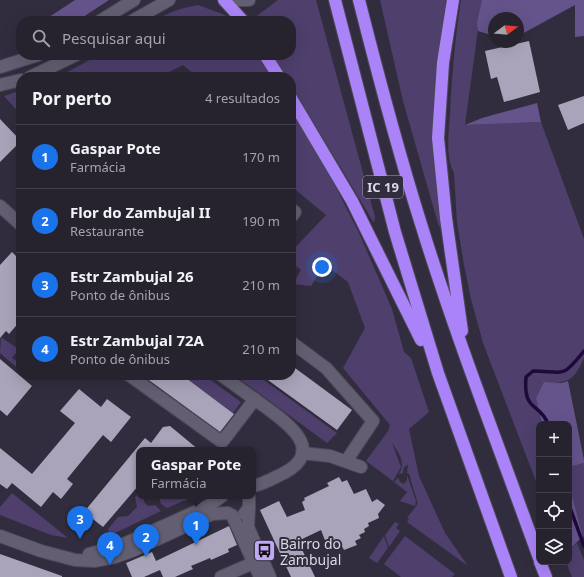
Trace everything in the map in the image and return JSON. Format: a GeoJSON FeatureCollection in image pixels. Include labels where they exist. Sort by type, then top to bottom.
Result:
{"type":"FeatureCollection","features":[{"type":"Feature","properties":{"kind":"highway"},"geometry":{"type":"LineString","coordinates":[[224,0],[238,16]]}},
{"type":"Feature","properties":{"kind":"highway","name":"IC 19"},"geometry":{"type":"LineString","coordinates":[[335,0],[395,232],[438,373],[511,577]]}},
{"type":"Feature","properties":{"kind":"highway","name":"IC 19"},"geometry":{"type":"LineString","coordinates":[[359,0],[384,99],[421,224],[465,354],[536,550]]}},
{"type":"Feature","properties":{"kind":"highway"},"geometry":{"type":"LineString","coordinates":[[453,0],[443,63],[438,138],[446,218],[458,292],[465,354]]}},
{"type":"Feature","properties":{"kind":"highway"},"geometry":{"type":"LineString","coordinates":[[269,60],[276,72]]}},
{"type":"Feature","properties":{"kind":"highway"},"geometry":{"type":"LineString","coordinates":[[296,106],[352,201],[438,373]]}},
{"type":"Feature","properties":{"kind":"highway"},"geometry":{"type":"LineString","coordinates":[[541,565],[546,577]]}},
{"type":"Feature","properties":{"kind":"street"},"geometry":{"type":"LineString","coordinates":[[108,16],[134,0]]}},
{"type":"Feature","properties":{"kind":"street"},"geometry":{"type":"LineString","coordinates":[[141,16],[169,0]]}},
{"type":"Feature","properties":{"kind":"street"},"geometry":{"type":"LineString","coordinates":[[230,0],[249,0]]}},
{"type":"Feature","properties":{"kind":"street"},"geometry":{"type":"LineString","coordinates":[[0,67],[22,60]]}},
{"type":"Feature","properties":{"kind":"street"},"geometry":{"type":"LineString","coordinates":[[40,72],[66,60]]}},
{"type":"Feature","properties":{"kind":"street"},"geometry":{"type":"LineString","coordinates":[[0,85],[16,81]]}},
{"type":"Feature","properties":{"kind":"street"},"geometry":{"type":"LineString","coordinates":[[0,206],[16,220]]}},
{"type":"Feature","properties":{"kind":"street"},"geometry":{"type":"LineString","coordinates":[[296,346],[326,368],[373,421],[347,460]]}},
{"type":"Feature","properties":{"kind":"street"},"geometry":{"type":"LineString","coordinates":[[136,380],[222,442],[255,399]]}},
{"type":"Feature","properties":{"kind":"street"},"geometry":{"type":"LineString","coordinates":[[229,380],[295,430],[301,441],[302,453],[293,467],[258,485]]}},
{"type":"Feature","properties":{"kind":"street"},"geometry":{"type":"LineString","coordinates":[[302,453],[330,456],[347,460],[361,467]]}},
{"type":"Feature","properties":{"kind":"street"},"geometry":{"type":"LineString","coordinates":[[0,536],[41,551],[61,555],[79,556],[98,553],[124,544],[208,506],[219,499]]}},
{"type":"Feature","properties":{"kind":"street"},"geometry":{"type":"LineString","coordinates":[[224,499],[224,505],[257,560],[270,577]]}},
{"type":"Feature","properties":{"kind":"street"},"geometry":{"type":"LineString","coordinates":[[61,555],[75,560],[94,562],[115,557],[212,514],[242,515],[250,503]]}},
{"type":"Feature","properties":{"kind":"street"},"geometry":{"type":"LineString","coordinates":[[250,503],[248,527],[260,577]]}},
{"type":"Feature","properties":{"kind":"street"},"geometry":{"type":"LineString","coordinates":[[221,577],[257,560]]}},
{"type":"Feature","properties":{"kind":"shaded area"},"geometry":{"type":"Polygon","coordinates":[[[75,0],[109,0],[85,16],[51,16],[75,0]]]}},
{"type":"Feature","properties":{"kind":"shaded area"},"geometry":{"type":"Polygon","coordinates":[[[278,0],[316,0],[375,217],[374,223],[296,93],[296,72],[283,72],[275,60],[296,60],[296,16],[257,16],[278,0]]]}},
{"type":"Feature","properties":{"kind":"shaded area"},"geometry":{"type":"Polygon","coordinates":[[[380,0],[446,0],[433,112],[441,223],[439,227],[403,101],[380,0]]]}},
{"type":"Feature","properties":{"kind":"shaded area"},"geometry":{"type":"Polygon","coordinates":[[[461,0],[482,0],[465,125],[541,122],[584,239],[584,358],[577,372],[573,376],[565,381],[544,383],[536,398],[541,421],[536,421],[536,481],[483,343],[471,299],[464,265],[457,222],[454,173],[449,159],[448,144],[457,28],[461,0]]]}},
{"type":"Feature","properties":{"kind":"shaded area"},"geometry":{"type":"Polygon","coordinates":[[[482,0],[584,0],[584,36],[575,37],[575,5],[524,33],[524,12],[488,12],[488,34],[478,31],[477,23],[482,0]]]}},
{"type":"Feature","properties":{"kind":"shaded area"},"geometry":{"type":"Polygon","coordinates":[[[198,5],[226,16],[163,16],[198,5]]]}},
{"type":"Feature","properties":{"kind":"shaded area"},"geometry":{"type":"Polygon","coordinates":[[[90,60],[260,60],[268,72],[192,72],[183,65],[169,72],[67,72],[90,60]]]}},
{"type":"Feature","properties":{"kind":"shaded area"},"geometry":{"type":"Polygon","coordinates":[[[16,92],[16,109],[4,96],[16,92]]]}},
{"type":"Feature","properties":{"kind":"shaded area"},"geometry":{"type":"Polygon","coordinates":[[[537,103],[541,122],[465,125],[482,118],[537,103]]]}},
{"type":"Feature","properties":{"kind":"shaded area"},"geometry":{"type":"Polygon","coordinates":[[[296,119],[326,168],[359,233],[392,309],[404,352],[411,358],[429,412],[409,429],[419,476],[445,533],[468,566],[407,522],[409,519],[407,518],[417,505],[417,500],[410,475],[407,473],[408,465],[404,467],[403,473],[399,474],[402,466],[402,462],[392,443],[401,467],[393,481],[366,461],[388,431],[390,425],[343,368],[365,328],[348,282],[325,265],[311,286],[296,284],[296,279],[301,270],[296,266],[296,247],[326,215],[296,190],[296,119]]]}},
{"type":"Feature","properties":{"kind":"shaded area"},"geometry":{"type":"Polygon","coordinates":[[[1,337],[16,348],[16,353],[12,358],[16,361],[16,367],[0,353],[1,337]]]}},
{"type":"Feature","properties":{"kind":"shaded area"},"geometry":{"type":"Polygon","coordinates":[[[189,380],[211,380],[241,402],[233,413],[189,380]]]}},
{"type":"Feature","properties":{"kind":"shaded area"},"geometry":{"type":"Polygon","coordinates":[[[241,380],[264,380],[337,433],[327,443],[241,380]]]}},
{"type":"Feature","properties":{"kind":"shaded area"},"geometry":{"type":"Polygon","coordinates":[[[568,381],[584,460],[584,463],[572,466],[572,421],[541,421],[536,398],[544,382],[562,383],[568,381]]]}},
{"type":"Feature","properties":{"kind":"shaded area"},"geometry":{"type":"Polygon","coordinates":[[[584,463],[584,539],[572,495],[572,466],[584,463]]]}},
{"type":"Feature","properties":{"kind":"shaded area"},"geometry":{"type":"Polygon","coordinates":[[[407,475],[416,501],[415,506],[400,501],[407,492],[394,482],[398,478],[400,482],[404,484],[407,480],[407,475]]]}},
{"type":"Feature","properties":{"kind":"shaded area"},"geometry":{"type":"Polygon","coordinates":[[[12,493],[68,538],[51,535],[0,515],[0,507],[12,493]]]}},
{"type":"Feature","properties":{"kind":"shaded area"},"geometry":{"type":"Polygon","coordinates":[[[572,495],[583,536],[572,547],[572,495]]]}},
{"type":"Feature","properties":{"kind":"shaded area"},"geometry":{"type":"Polygon","coordinates":[[[136,496],[136,499],[144,499],[144,502],[148,506],[155,505],[161,511],[113,534],[109,532],[108,529],[118,517],[128,516],[137,507],[135,497],[136,496]]]}},
{"type":"Feature","properties":{"kind":"shaded area"},"geometry":{"type":"Polygon","coordinates":[[[160,499],[188,499],[167,508],[161,504],[160,499]]]}},
{"type":"Feature","properties":{"kind":"shaded area"},"geometry":{"type":"Polygon","coordinates":[[[395,522],[399,524],[396,528],[400,531],[389,547],[385,535],[395,522]]]}},
{"type":"Feature","properties":{"kind":"shaded area"},"geometry":{"type":"Polygon","coordinates":[[[384,536],[388,548],[377,563],[369,558],[384,536]]]}},
{"type":"Feature","properties":{"kind":"shaded area"},"geometry":{"type":"Polygon","coordinates":[[[405,536],[455,574],[452,577],[401,577],[384,564],[405,536]]]}},
{"type":"Feature","properties":{"kind":"shaded area"},"geometry":{"type":"Polygon","coordinates":[[[577,543],[584,560],[584,577],[572,577],[567,565],[572,565],[572,547],[577,543]]]}},
{"type":"Feature","properties":{"kind":"building"},"geometry":{"type":"Polygon","coordinates":[[[529,41],[540,92],[504,102],[497,77],[491,79],[485,51],[498,48],[524,48],[524,42],[529,41]]]}},
{"type":"Feature","properties":{"kind":"building"},"geometry":{"type":"Polygon","coordinates":[[[584,96],[584,123],[568,130],[558,105],[584,96]]]}},
{"type":"Feature","properties":{"kind":"building"},"geometry":{"type":"Polygon","coordinates":[[[0,119],[16,136],[16,146],[0,162],[0,119]]]}},
{"type":"Feature","properties":{"kind":"building"},"geometry":{"type":"Polygon","coordinates":[[[12,252],[16,256],[16,326],[9,334],[6,331],[0,338],[0,265],[12,252]]]}},
{"type":"Feature","properties":{"kind":"building"},"geometry":{"type":"Polygon","coordinates":[[[0,359],[16,372],[16,380],[25,380],[32,386],[7,416],[0,410],[0,359]]]}},
{"type":"Feature","properties":{"kind":"building"},"geometry":{"type":"Polygon","coordinates":[[[296,369],[352,410],[337,430],[268,380],[296,380],[296,369]]]}},
{"type":"Feature","properties":{"kind":"building"},"geometry":{"type":"Polygon","coordinates":[[[149,380],[189,380],[234,414],[220,432],[149,380]]]}},
{"type":"Feature","properties":{"kind":"building"},"geometry":{"type":"Polygon","coordinates":[[[79,389],[101,407],[107,399],[131,417],[111,442],[103,435],[67,479],[73,484],[61,499],[53,492],[41,507],[12,483],[7,489],[0,484],[0,448],[32,474],[75,423],[60,411],[79,389]]]}},
{"type":"Feature","properties":{"kind":"building"},"geometry":{"type":"Polygon","coordinates":[[[170,426],[195,447],[138,447],[145,438],[151,443],[163,427],[170,426]]]}},
{"type":"Feature","properties":{"kind":"building"},"geometry":{"type":"Polygon","coordinates":[[[136,449],[136,488],[103,527],[84,512],[136,449]]]}},
{"type":"Feature","properties":{"kind":"building"},"geometry":{"type":"Polygon","coordinates":[[[339,477],[342,482],[347,480],[354,494],[366,489],[372,502],[377,499],[385,505],[378,514],[379,518],[368,523],[369,526],[364,529],[365,532],[359,535],[361,538],[355,541],[357,545],[344,550],[339,541],[334,543],[332,541],[326,543],[321,530],[298,541],[315,577],[291,577],[260,510],[279,501],[287,517],[305,510],[302,502],[305,500],[304,498],[329,486],[327,483],[339,477]]]}},
{"type":"Feature","properties":{"kind":"building"},"geometry":{"type":"Polygon","coordinates":[[[229,526],[237,545],[228,549],[229,552],[211,560],[210,558],[191,566],[193,569],[175,577],[163,577],[160,570],[144,577],[132,577],[126,563],[152,552],[156,561],[229,526]]]}},
{"type":"Feature","properties":{"kind":"building"},"geometry":{"type":"Polygon","coordinates":[[[0,554],[62,576],[62,577],[0,577],[0,554]]]}},
{"type":"Feature","properties":{"kind":"waterway"},"geometry":{"type":"LineString","coordinates":[[547,421],[541,412],[533,406],[527,396],[526,377],[533,371],[563,372],[571,366],[584,351]]}},
{"type":"Feature","properties":{"kind":"waterway"},"geometry":{"type":"LineString","coordinates":[[572,513],[584,546]]}},
{"type":"Feature","properties":{"kind":"place","name":"Estr Zambujal 26"},"geometry":{"type":"Point","coordinates":[80,539]}},
{"type":"Feature","properties":{"kind":"place","name":"Gaspar Pote"},"geometry":{"type":"Point","coordinates":[196,545]}},
{"type":"Feature","properties":{"kind":"place","name":"Bairro do Zambujal"},"geometry":{"type":"Point","coordinates":[265,551]}},
{"type":"Feature","properties":{"kind":"place","name":"Flor do Zambujal II"},"geometry":{"type":"Point","coordinates":[146,557]}},
{"type":"Feature","properties":{"kind":"place","name":"Estr Zambujal 72A"},"geometry":{"type":"Point","coordinates":[110,565]}}]}
